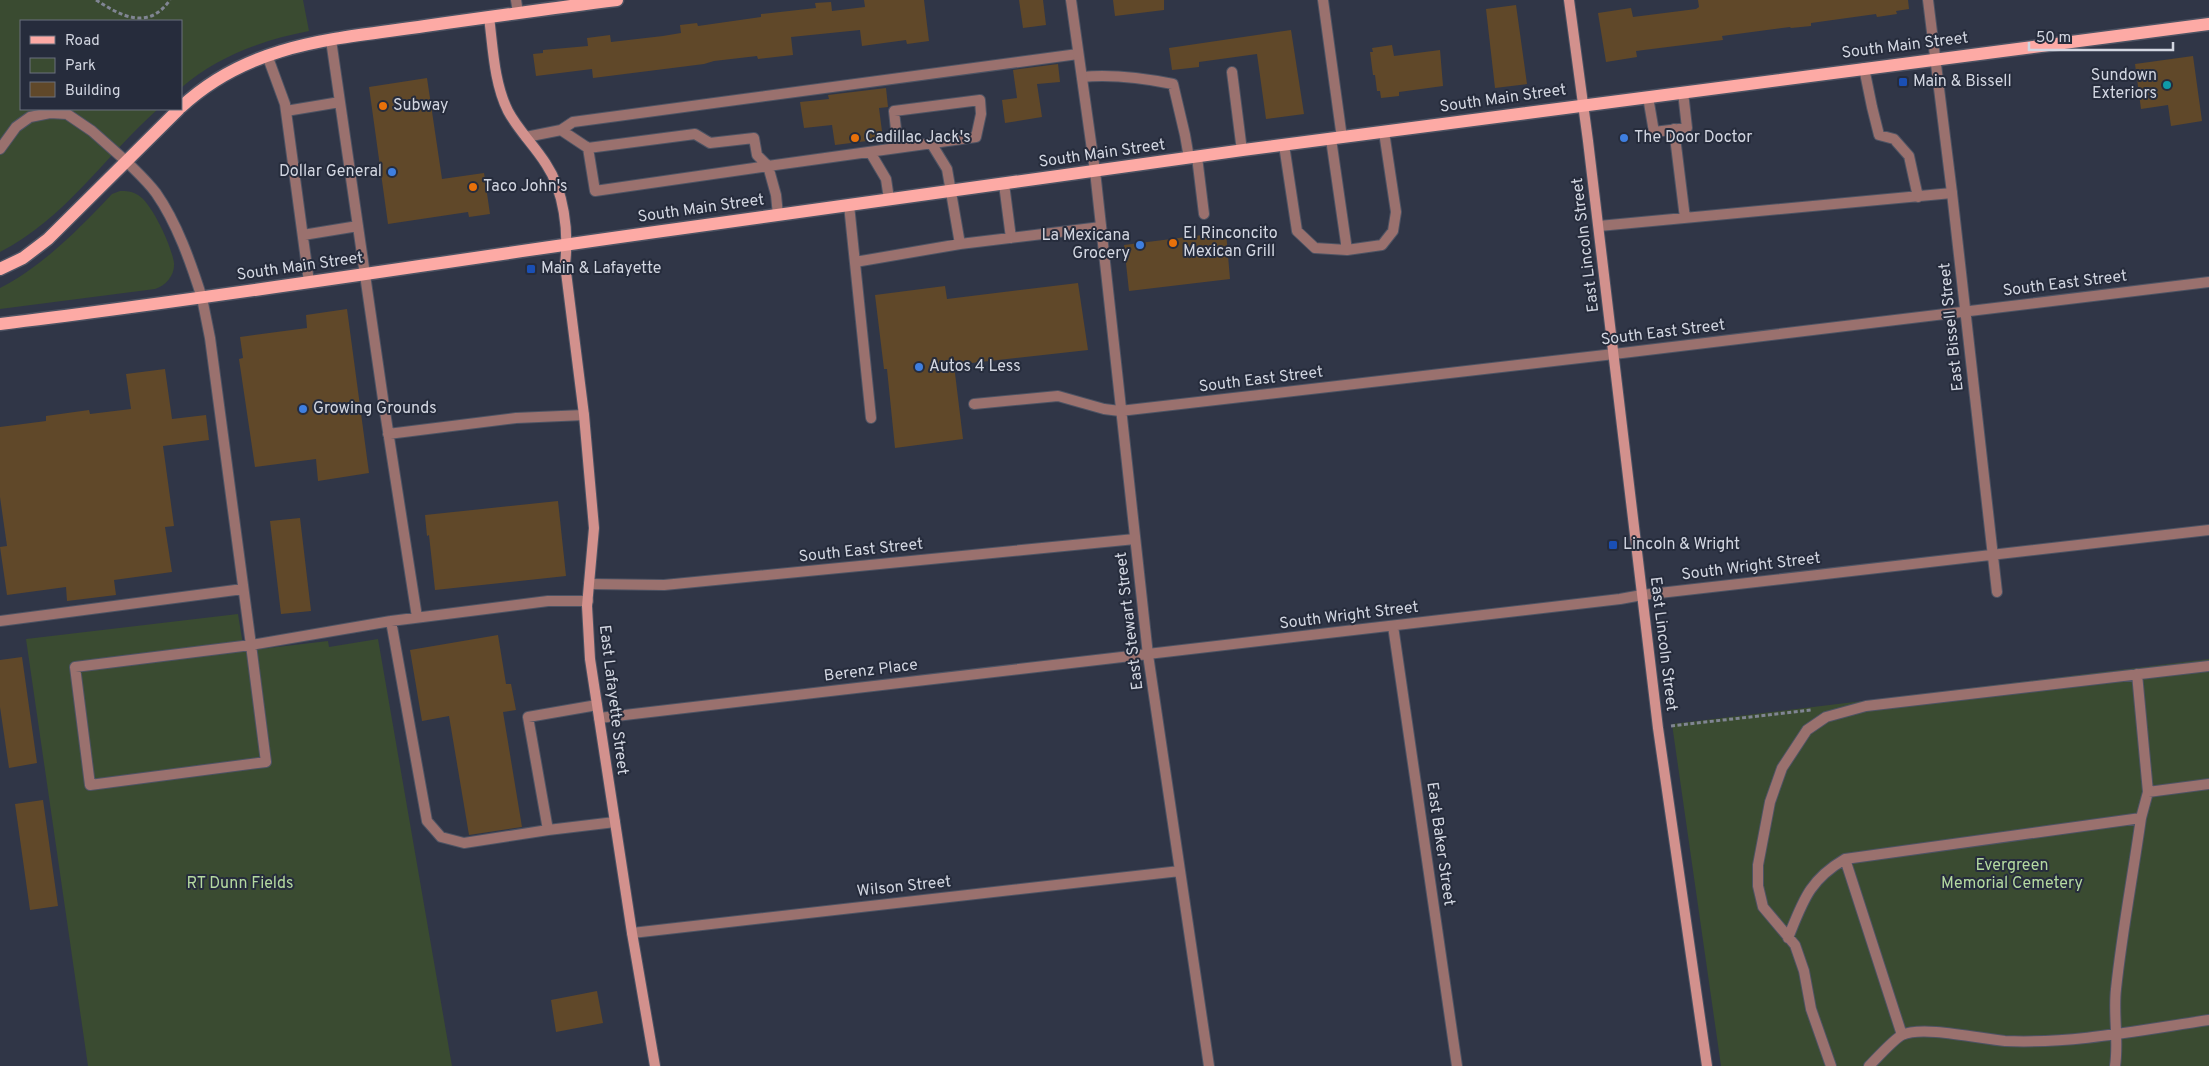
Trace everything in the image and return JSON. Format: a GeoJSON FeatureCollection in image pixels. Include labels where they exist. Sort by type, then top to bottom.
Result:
{"type":"FeatureCollection","features":[{"type":"Feature","properties":{"kind":"main road"},"geometry":{"type":"LineString","coordinates":[[182,106],[216,79],[240,66],[282,50],[331,40],[618,0]]}},
{"type":"Feature","properties":{"kind":"main road","name":"South Main Street"},"geometry":{"type":"LineString","coordinates":[[0,324],[202,298],[889,199],[1284,145],[1937,58],[2209,24]]}},
{"type":"Feature","properties":{"kind":"main road"},"geometry":{"type":"LineString","coordinates":[[0,269],[23,258],[48,239],[178,110]]}},
{"type":"Feature","properties":{"kind":"street"},"geometry":{"type":"LineString","coordinates":[[516,0],[518,13]]}},
{"type":"Feature","properties":{"kind":"street","name":"East Stewart Street"},"geometry":{"type":"LineString","coordinates":[[1071,0],[1101,227],[1148,655],[1208,1066]]}},
{"type":"Feature","properties":{"kind":"street"},"geometry":{"type":"LineString","coordinates":[[1323,0],[1347,250]]}},
{"type":"Feature","properties":{"kind":"street","name":"East Lincoln Street"},"geometry":{"type":"LineString","coordinates":[[1569,0],[1599,226],[1658,728],[1707,1066]]}},
{"type":"Feature","properties":{"kind":"street","name":"East Bissell Street"},"geometry":{"type":"LineString","coordinates":[[1928,0],[1937,58],[1997,592]]}},
{"type":"Feature","properties":{"kind":"street","name":"East Lafayette Street"},"geometry":{"type":"LineString","coordinates":[[490,17],[500,89],[508,111],[547,164],[559,192],[567,245],[565,264],[584,415],[594,528],[588,601],[590,659],[654,1066]]}},
{"type":"Feature","properties":{"kind":"street"},"geometry":{"type":"LineString","coordinates":[[331,40],[388,434],[417,617]]}},
{"type":"Feature","properties":{"kind":"street"},"geometry":{"type":"LineString","coordinates":[[526,136],[561,130],[573,122],[1078,54]]}},
{"type":"Feature","properties":{"kind":"street"},"geometry":{"type":"LineString","coordinates":[[267,55],[286,111],[309,282]]}},
{"type":"Feature","properties":{"kind":"street"},"geometry":{"type":"LineString","coordinates":[[1864,68],[1879,136],[1894,139],[1910,156],[1918,197]]}},
{"type":"Feature","properties":{"kind":"street"},"geometry":{"type":"LineString","coordinates":[[1232,72],[1242,151]]}},
{"type":"Feature","properties":{"kind":"street"},"geometry":{"type":"LineString","coordinates":[[1082,77],[1102,75],[1173,84],[1185,135],[1193,158],[1204,214]]}},
{"type":"Feature","properties":{"kind":"street"},"geometry":{"type":"LineString","coordinates":[[1648,96],[1654,132],[1688,128],[1683,92]]}},
{"type":"Feature","properties":{"kind":"street"},"geometry":{"type":"LineString","coordinates":[[588,148],[595,191],[976,137],[981,114],[980,100],[894,111],[898,148]]}},
{"type":"Feature","properties":{"kind":"street"},"geometry":{"type":"LineString","coordinates":[[286,111],[340,102]]}},
{"type":"Feature","properties":{"kind":"street"},"geometry":{"type":"LineString","coordinates":[[0,149],[16,126],[30,117],[50,113],[67,114],[92,131],[127,162],[156,192],[169,214],[202,298],[210,338],[251,645],[266,762],[90,785],[75,667],[251,645],[417,617],[548,601],[588,601]]}},
{"type":"Feature","properties":{"kind":"street"},"geometry":{"type":"LineString","coordinates":[[1674,129],[1685,218]]}},
{"type":"Feature","properties":{"kind":"street"},"geometry":{"type":"LineString","coordinates":[[561,130],[588,148],[695,134],[710,143],[754,138],[757,155],[768,166],[776,195],[778,215]]}},
{"type":"Feature","properties":{"kind":"street"},"geometry":{"type":"LineString","coordinates":[[1284,145],[1297,231],[1315,248],[1347,250],[1382,245],[1393,231],[1396,212],[1384,132]]}},
{"type":"Feature","properties":{"kind":"street"},"geometry":{"type":"LineString","coordinates":[[931,143],[947,169],[960,244]]}},
{"type":"Feature","properties":{"kind":"street"},"geometry":{"type":"LineString","coordinates":[[870,152],[886,179],[889,199]]}},
{"type":"Feature","properties":{"kind":"street"},"geometry":{"type":"LineString","coordinates":[[1004,184],[1011,238]]}},
{"type":"Feature","properties":{"kind":"street"},"geometry":{"type":"LineString","coordinates":[[1599,226],[1952,194]]}},
{"type":"Feature","properties":{"kind":"street"},"geometry":{"type":"LineString","coordinates":[[849,205],[871,418]]}},
{"type":"Feature","properties":{"kind":"street"},"geometry":{"type":"LineString","coordinates":[[303,235],[358,226]]}},
{"type":"Feature","properties":{"kind":"street"},"geometry":{"type":"LineString","coordinates":[[855,262],[960,244],[1101,227]]}},
{"type":"Feature","properties":{"kind":"street","name":"South East Street"},"geometry":{"type":"LineString","coordinates":[[974,404],[1058,396],[1104,409],[1120,411],[1614,354],[2209,282]]}},
{"type":"Feature","properties":{"kind":"street"},"geometry":{"type":"LineString","coordinates":[[388,434],[516,418],[584,415]]}},
{"type":"Feature","properties":{"kind":"street","name":"South Wright Street"},"geometry":{"type":"LineString","coordinates":[[1148,655],[1620,600],[1642,595],[2209,530]]}},
{"type":"Feature","properties":{"kind":"street","name":"South East Street"},"geometry":{"type":"LineString","coordinates":[[589,584],[664,585],[1135,540]]}},
{"type":"Feature","properties":{"kind":"street"},"geometry":{"type":"LineString","coordinates":[[0,621],[243,589]]}},
{"type":"Feature","properties":{"kind":"street"},"geometry":{"type":"LineString","coordinates":[[391,621],[427,821],[441,837],[464,843],[615,822]]}},
{"type":"Feature","properties":{"kind":"street","name":"East Baker Street"},"geometry":{"type":"LineString","coordinates":[[1393,626],[1457,1066]]}},
{"type":"Feature","properties":{"kind":"street","name":"Berenz Place"},"geometry":{"type":"LineString","coordinates":[[598,718],[1148,655]]}},
{"type":"Feature","properties":{"kind":"street"},"geometry":{"type":"LineString","coordinates":[[1831,1066],[1811,1009],[1804,970],[1795,945],[1763,907],[1758,886],[1759,854],[1770,802],[1782,768],[1807,730],[1826,717],[1866,706],[2209,666]]}},
{"type":"Feature","properties":{"kind":"street"},"geometry":{"type":"LineString","coordinates":[[2115,1066],[2117,1051],[2115,1034],[2116,991],[2141,818],[2148,792],[2137,674]]}},
{"type":"Feature","properties":{"kind":"street"},"geometry":{"type":"LineString","coordinates":[[548,830],[528,717],[597,705]]}},
{"type":"Feature","properties":{"kind":"street"},"geometry":{"type":"LineString","coordinates":[[2148,792],[2209,784]]}},
{"type":"Feature","properties":{"kind":"street"},"geometry":{"type":"LineString","coordinates":[[1788,938],[1805,895],[1826,870],[1845,859],[2141,818]]}},
{"type":"Feature","properties":{"kind":"street"},"geometry":{"type":"LineString","coordinates":[[1845,859],[1902,1035]]}},
{"type":"Feature","properties":{"kind":"street","name":"Wilson Street"},"geometry":{"type":"LineString","coordinates":[[632,933],[1180,871]]}},
{"type":"Feature","properties":{"kind":"street"},"geometry":{"type":"LineString","coordinates":[[1869,1066],[1902,1035],[1920,1032],[2039,1042],[2115,1034],[2209,1020]]}},
{"type":"Feature","properties":{"kind":"path"},"geometry":{"type":"LineString","coordinates":[[96,0],[122,16],[132,19],[148,17],[158,13],[170,0]]}},
{"type":"Feature","properties":{"kind":"path"},"geometry":{"type":"LineString","coordinates":[[1658,728],[1825,708],[1826,717]]}},
{"type":"Feature","properties":{"kind":"green space"},"geometry":{"type":"Polygon","coordinates":[[[0,0],[303,0],[309,31],[275,39],[225,58],[182,87],[182,20],[20,20],[20,110],[157,110],[65,205],[23,238],[0,252],[0,0]]]}},
{"type":"Feature","properties":{"kind":"green space"},"geometry":{"type":"Polygon","coordinates":[[[127,191],[138,195],[149,207],[160,226],[170,247],[174,263],[173,272],[166,283],[155,289],[0,309],[0,288],[46,258],[112,194],[127,191]]]}},
{"type":"Feature","properties":{"kind":"green space","name":"RT Dunn Fields"},"geometry":{"type":"Polygon","coordinates":[[[238,614],[244,651],[328,641],[329,647],[378,639],[452,1066],[88,1066],[26,639],[238,614]]]}},
{"type":"Feature","properties":{"kind":"green space","name":"Evergreen Memorial Cemetery"},"geometry":{"type":"Polygon","coordinates":[[[2209,659],[2209,1066],[1721,1066],[1672,724],[2209,659]]]}},
{"type":"Feature","properties":{"kind":"building"},"geometry":{"type":"Polygon","coordinates":[[[864,0],[924,0],[929,41],[907,44],[906,40],[862,46],[860,30],[791,37],[793,55],[758,59],[757,56],[593,78],[592,69],[536,76],[533,54],[543,53],[543,50],[588,46],[587,38],[610,35],[611,42],[663,36],[681,33],[680,25],[697,23],[698,26],[761,17],[761,14],[816,8],[815,3],[831,2],[832,11],[865,7],[864,0]]]}},
{"type":"Feature","properties":{"kind":"building"},"geometry":{"type":"Polygon","coordinates":[[[1019,0],[1043,0],[1046,25],[1023,28],[1019,0]]]}},
{"type":"Feature","properties":{"kind":"building"},"geometry":{"type":"Polygon","coordinates":[[[1113,0],[1164,0],[1164,10],[1115,16],[1113,0]]]}},
{"type":"Feature","properties":{"kind":"building"},"geometry":{"type":"Polygon","coordinates":[[[1698,0],[1908,0],[1909,9],[1896,11],[1897,14],[1877,17],[1876,14],[1811,23],[1811,26],[1722,36],[1723,40],[1636,51],[1637,57],[1606,62],[1598,13],[1631,8],[1633,17],[1696,9],[1699,7],[1698,0]]]}},
{"type":"Feature","properties":{"kind":"building"},"geometry":{"type":"Polygon","coordinates":[[[1516,5],[1527,84],[1495,88],[1486,9],[1516,5]]]}},
{"type":"Feature","properties":{"kind":"building"},"geometry":{"type":"Polygon","coordinates":[[[1291,30],[1304,114],[1266,119],[1257,54],[1199,62],[1199,67],[1172,70],[1169,48],[1291,30]]]}},
{"type":"Feature","properties":{"kind":"building"},"geometry":{"type":"Polygon","coordinates":[[[1392,45],[1394,56],[1440,50],[1443,86],[1399,92],[1399,96],[1381,98],[1380,91],[1377,91],[1375,75],[1373,75],[1370,52],[1373,52],[1372,48],[1392,45]]]}},
{"type":"Feature","properties":{"kind":"building","name":"Sundown Exteriors"},"geometry":{"type":"Polygon","coordinates":[[[2193,56],[2202,121],[2171,126],[2168,105],[2141,109],[2135,64],[2193,56]]]}},
{"type":"Feature","properties":{"kind":"building"},"geometry":{"type":"Polygon","coordinates":[[[1058,64],[1060,82],[1037,84],[1042,117],[1005,123],[1002,100],[1017,98],[1013,70],[1058,64]]]}},
{"type":"Feature","properties":{"kind":"building"},"geometry":{"type":"Polygon","coordinates":[[[427,78],[442,179],[484,173],[490,214],[469,217],[468,212],[388,224],[369,87],[427,78]]]}},
{"type":"Feature","properties":{"kind":"building"},"geometry":{"type":"Polygon","coordinates":[[[886,88],[888,107],[879,108],[883,139],[835,145],[832,125],[804,128],[800,102],[829,99],[828,95],[886,88]]]}},
{"type":"Feature","properties":{"kind":"building"},"geometry":{"type":"Polygon","coordinates":[[[1226,232],[1230,279],[1129,291],[1124,245],[1226,232]]]}},
{"type":"Feature","properties":{"kind":"building","name":"Autos 4 Less"},"geometry":{"type":"Polygon","coordinates":[[[1078,283],[1088,350],[954,365],[963,439],[895,448],[887,369],[884,369],[875,295],[945,286],[947,299],[1078,283]]]}},
{"type":"Feature","properties":{"kind":"building","name":"Growing Grounds"},"geometry":{"type":"Polygon","coordinates":[[[347,309],[369,473],[318,481],[316,459],[255,467],[239,359],[243,358],[240,337],[307,328],[306,315],[347,309]]]}},
{"type":"Feature","properties":{"kind":"building"},"geometry":{"type":"Polygon","coordinates":[[[165,369],[172,419],[206,415],[209,440],[163,446],[174,526],[165,527],[172,572],[114,580],[116,595],[67,601],[66,587],[7,595],[0,547],[7,546],[0,497],[0,427],[46,421],[46,416],[89,410],[90,414],[131,409],[126,374],[165,369]]]}},
{"type":"Feature","properties":{"kind":"building"},"geometry":{"type":"Polygon","coordinates":[[[558,501],[566,576],[435,590],[425,515],[558,501]]]}},
{"type":"Feature","properties":{"kind":"building"},"geometry":{"type":"Polygon","coordinates":[[[300,518],[311,611],[281,614],[270,521],[300,518]]]}},
{"type":"Feature","properties":{"kind":"building"},"geometry":{"type":"Polygon","coordinates":[[[498,635],[506,684],[511,684],[516,710],[503,712],[522,827],[469,835],[449,716],[422,721],[410,650],[498,635]]]}},
{"type":"Feature","properties":{"kind":"building"},"geometry":{"type":"Polygon","coordinates":[[[22,657],[37,763],[9,768],[0,707],[0,660],[22,657]]]}},
{"type":"Feature","properties":{"kind":"building"},"geometry":{"type":"Polygon","coordinates":[[[43,800],[58,906],[30,910],[15,804],[43,800]]]}},
{"type":"Feature","properties":{"kind":"building"},"geometry":{"type":"Polygon","coordinates":[[[597,991],[603,1023],[556,1032],[551,1000],[597,991]]]}},
{"type":"Feature","properties":{"kind":"place","name":"Main & Bissell"},"geometry":{"type":"Point","coordinates":[1903,82]}},
{"type":"Feature","properties":{"kind":"place","name":"Sundown Exteriors"},"geometry":{"type":"Point","coordinates":[2167,85]}},
{"type":"Feature","properties":{"kind":"place","name":"Subway"},"geometry":{"type":"Point","coordinates":[383,106]}},
{"type":"Feature","properties":{"kind":"place","name":"Cadillac Jack's"},"geometry":{"type":"Point","coordinates":[855,138]}},
{"type":"Feature","properties":{"kind":"place","name":"The Door Doctor"},"geometry":{"type":"Point","coordinates":[1624,138]}},
{"type":"Feature","properties":{"kind":"place","name":"Dollar General"},"geometry":{"type":"Point","coordinates":[392,172]}},
{"type":"Feature","properties":{"kind":"place","name":"Taco John's"},"geometry":{"type":"Point","coordinates":[473,187]}},
{"type":"Feature","properties":{"kind":"place","name":"El Rinconcito Mexican Grill"},"geometry":{"type":"Point","coordinates":[1173,243]}},
{"type":"Feature","properties":{"kind":"place","name":"La Mexicana Grocery"},"geometry":{"type":"Point","coordinates":[1140,245]}},
{"type":"Feature","properties":{"kind":"place","name":"Main & Lafayette"},"geometry":{"type":"Point","coordinates":[531,269]}},
{"type":"Feature","properties":{"kind":"place","name":"Autos 4 Less"},"geometry":{"type":"Point","coordinates":[919,367]}},
{"type":"Feature","properties":{"kind":"place","name":"Growing Grounds"},"geometry":{"type":"Point","coordinates":[303,409]}},
{"type":"Feature","properties":{"kind":"place","name":"Lincoln & Wright"},"geometry":{"type":"Point","coordinates":[1613,545]}}]}
